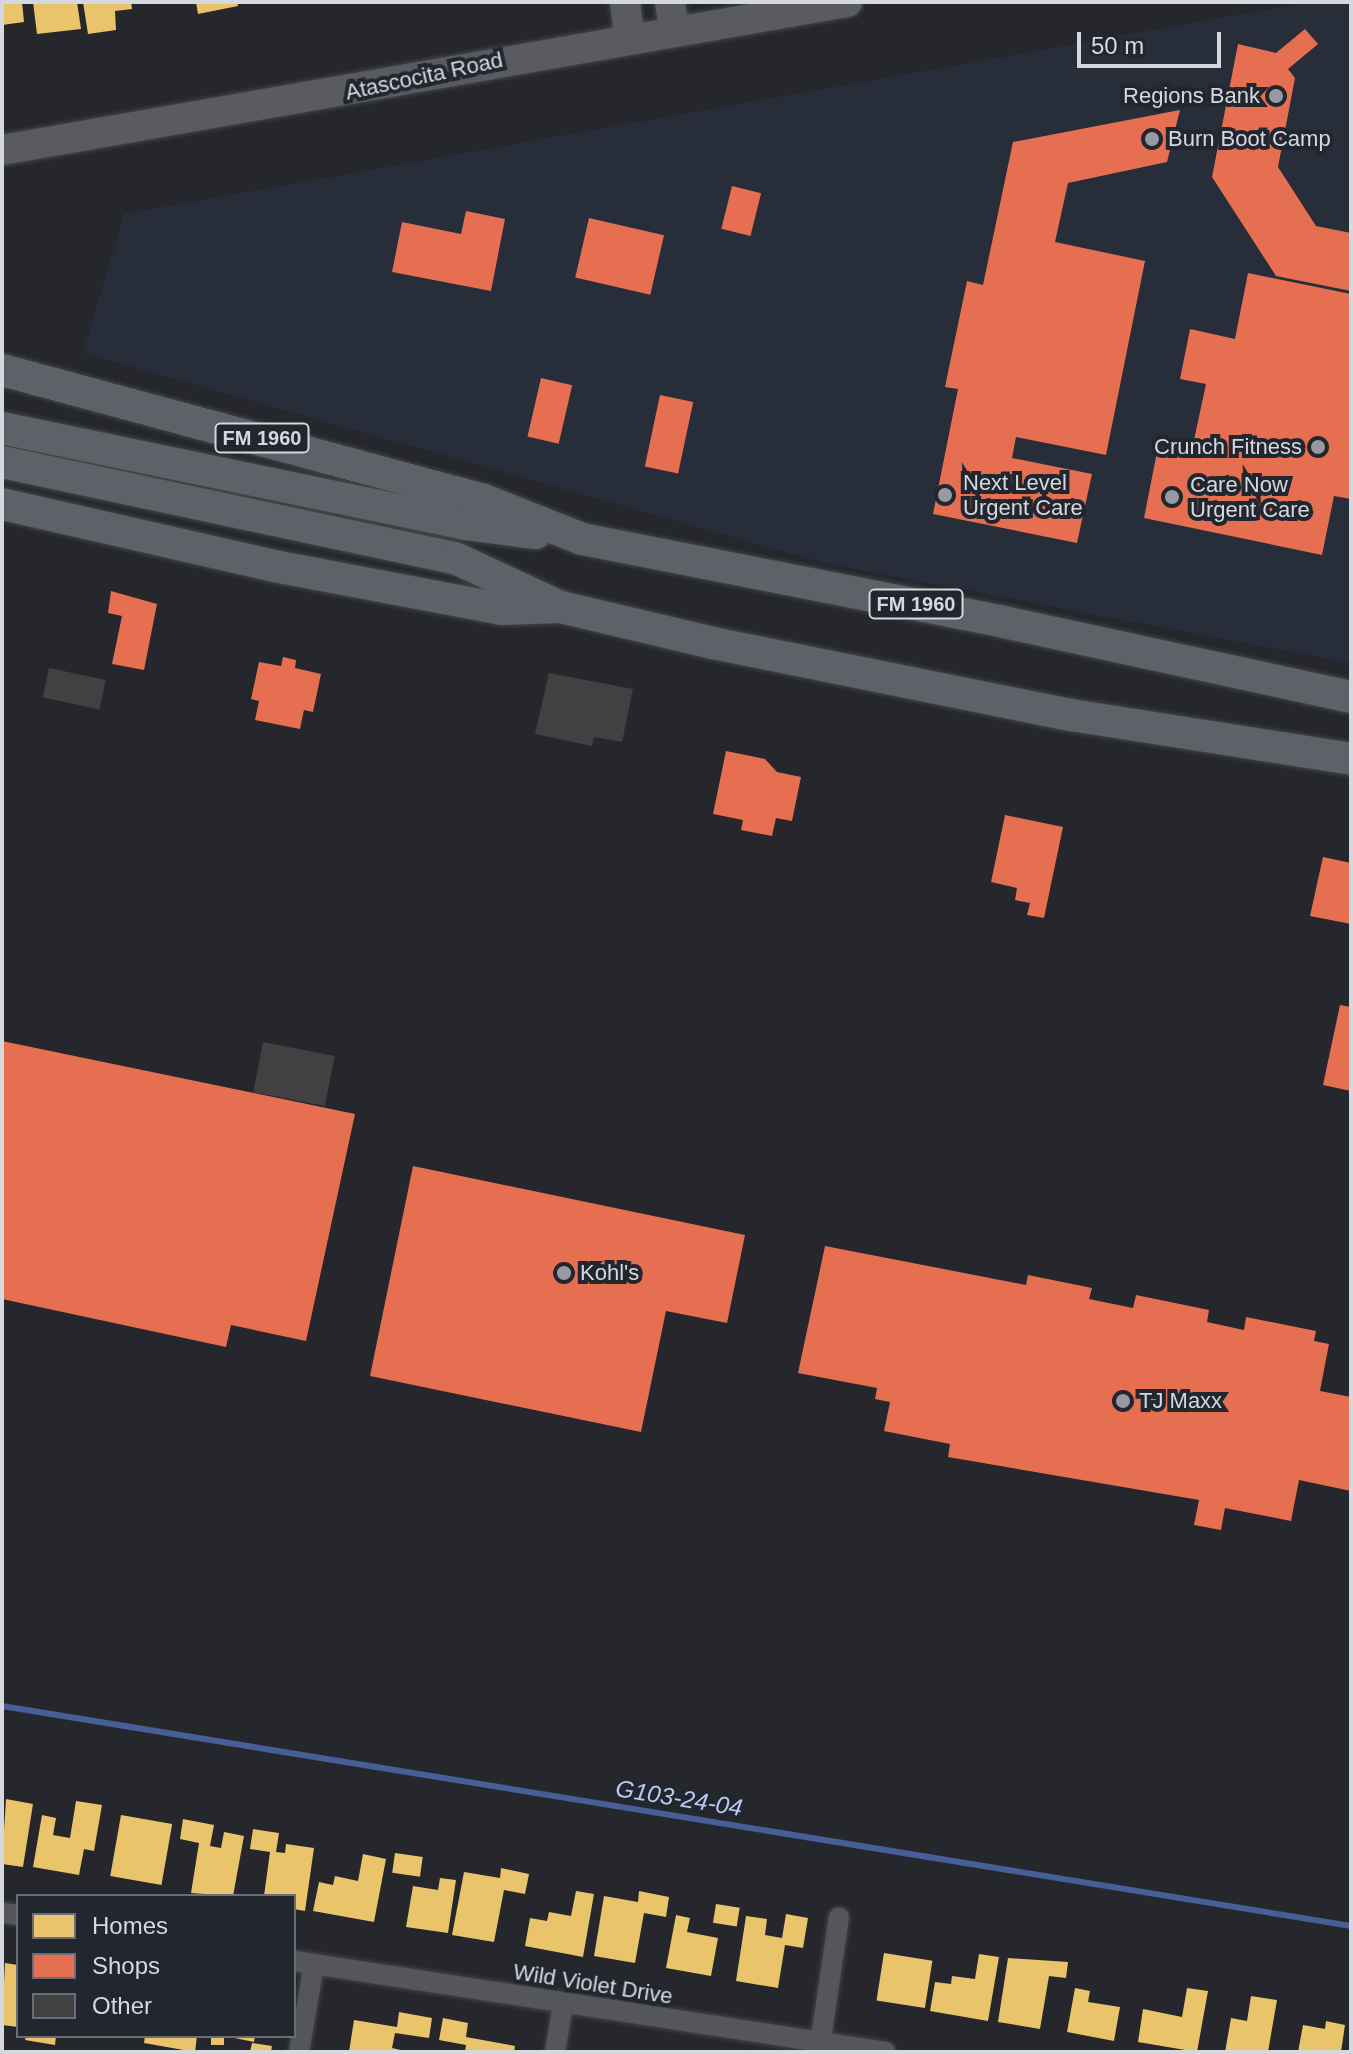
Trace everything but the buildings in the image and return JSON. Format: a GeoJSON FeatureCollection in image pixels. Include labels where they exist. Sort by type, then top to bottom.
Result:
{"type":"FeatureCollection","features":[{"type":"Feature","properties":{"kind":"main road"},"geometry":{"type":"LineString","coordinates":[[625,2],[629,37]]}},
{"type":"Feature","properties":{"kind":"main road","name":"Atascocita Road"},"geometry":{"type":"LineString","coordinates":[[2,150],[328,96],[629,37],[672,16],[847,2]]}},
{"type":"Feature","properties":{"kind":"main road","name":"FM 1960"},"geometry":{"type":"LineString","coordinates":[[2,370],[484,500],[582,539],[1004,622],[1351,697]]}},
{"type":"Feature","properties":{"kind":"main road"},"geometry":{"type":"LineString","coordinates":[[2,428],[465,524],[582,539]]}},
{"type":"Feature","properties":{"kind":"main road"},"geometry":{"type":"LineString","coordinates":[[2,462],[455,558],[561,607],[713,643],[1071,715],[1351,759]]}},
{"type":"Feature","properties":{"kind":"main road"},"geometry":{"type":"LineString","coordinates":[[2,504],[274,566],[501,609],[561,607]]}},
{"type":"Feature","properties":{"kind":"street"},"geometry":{"type":"LineString","coordinates":[[820,2047],[839,1917]]}},
{"type":"Feature","properties":{"kind":"street"},"geometry":{"type":"LineString","coordinates":[[299,2052],[304,1962]]}},
{"type":"Feature","properties":{"kind":"street","name":"Wild Violet Drive"},"geometry":{"type":"LineString","coordinates":[[304,1962],[820,2047],[885,2052]]}},
{"type":"Feature","properties":{"kind":"street"},"geometry":{"type":"LineString","coordinates":[[555,2052],[563,2004]]}},
{"type":"Feature","properties":{"kind":"shaded area"},"geometry":{"type":"Polygon","coordinates":[[[1310,2],[1351,2],[1351,663],[832,565],[83,353],[124,214],[1310,2]]]}},
{"type":"Feature","properties":{"kind":"waterway","name":"G103-24-04"},"geometry":{"type":"LineString","coordinates":[[2,1706],[1351,1926]]}},
{"type":"Feature","properties":{"kind":"place","name":"Regions Bank"},"geometry":{"type":"Point","coordinates":[1276,96]}},
{"type":"Feature","properties":{"kind":"place","name":"Burn Boot Camp"},"geometry":{"type":"Point","coordinates":[1152,139]}},
{"type":"Feature","properties":{"kind":"place","name":"Crunch Fitness"},"geometry":{"type":"Point","coordinates":[1318,447]}},
{"type":"Feature","properties":{"kind":"place","name":"Next Level Urgent Care"},"geometry":{"type":"Point","coordinates":[945,495]}},
{"type":"Feature","properties":{"kind":"place","name":"Care Now Urgent Care"},"geometry":{"type":"Point","coordinates":[1172,497]}},
{"type":"Feature","properties":{"kind":"place","name":"Kohl's"},"geometry":{"type":"Point","coordinates":[564,1273]}},
{"type":"Feature","properties":{"kind":"place","name":"TJ Maxx"},"geometry":{"type":"Point","coordinates":[1123,1401]}}]}
